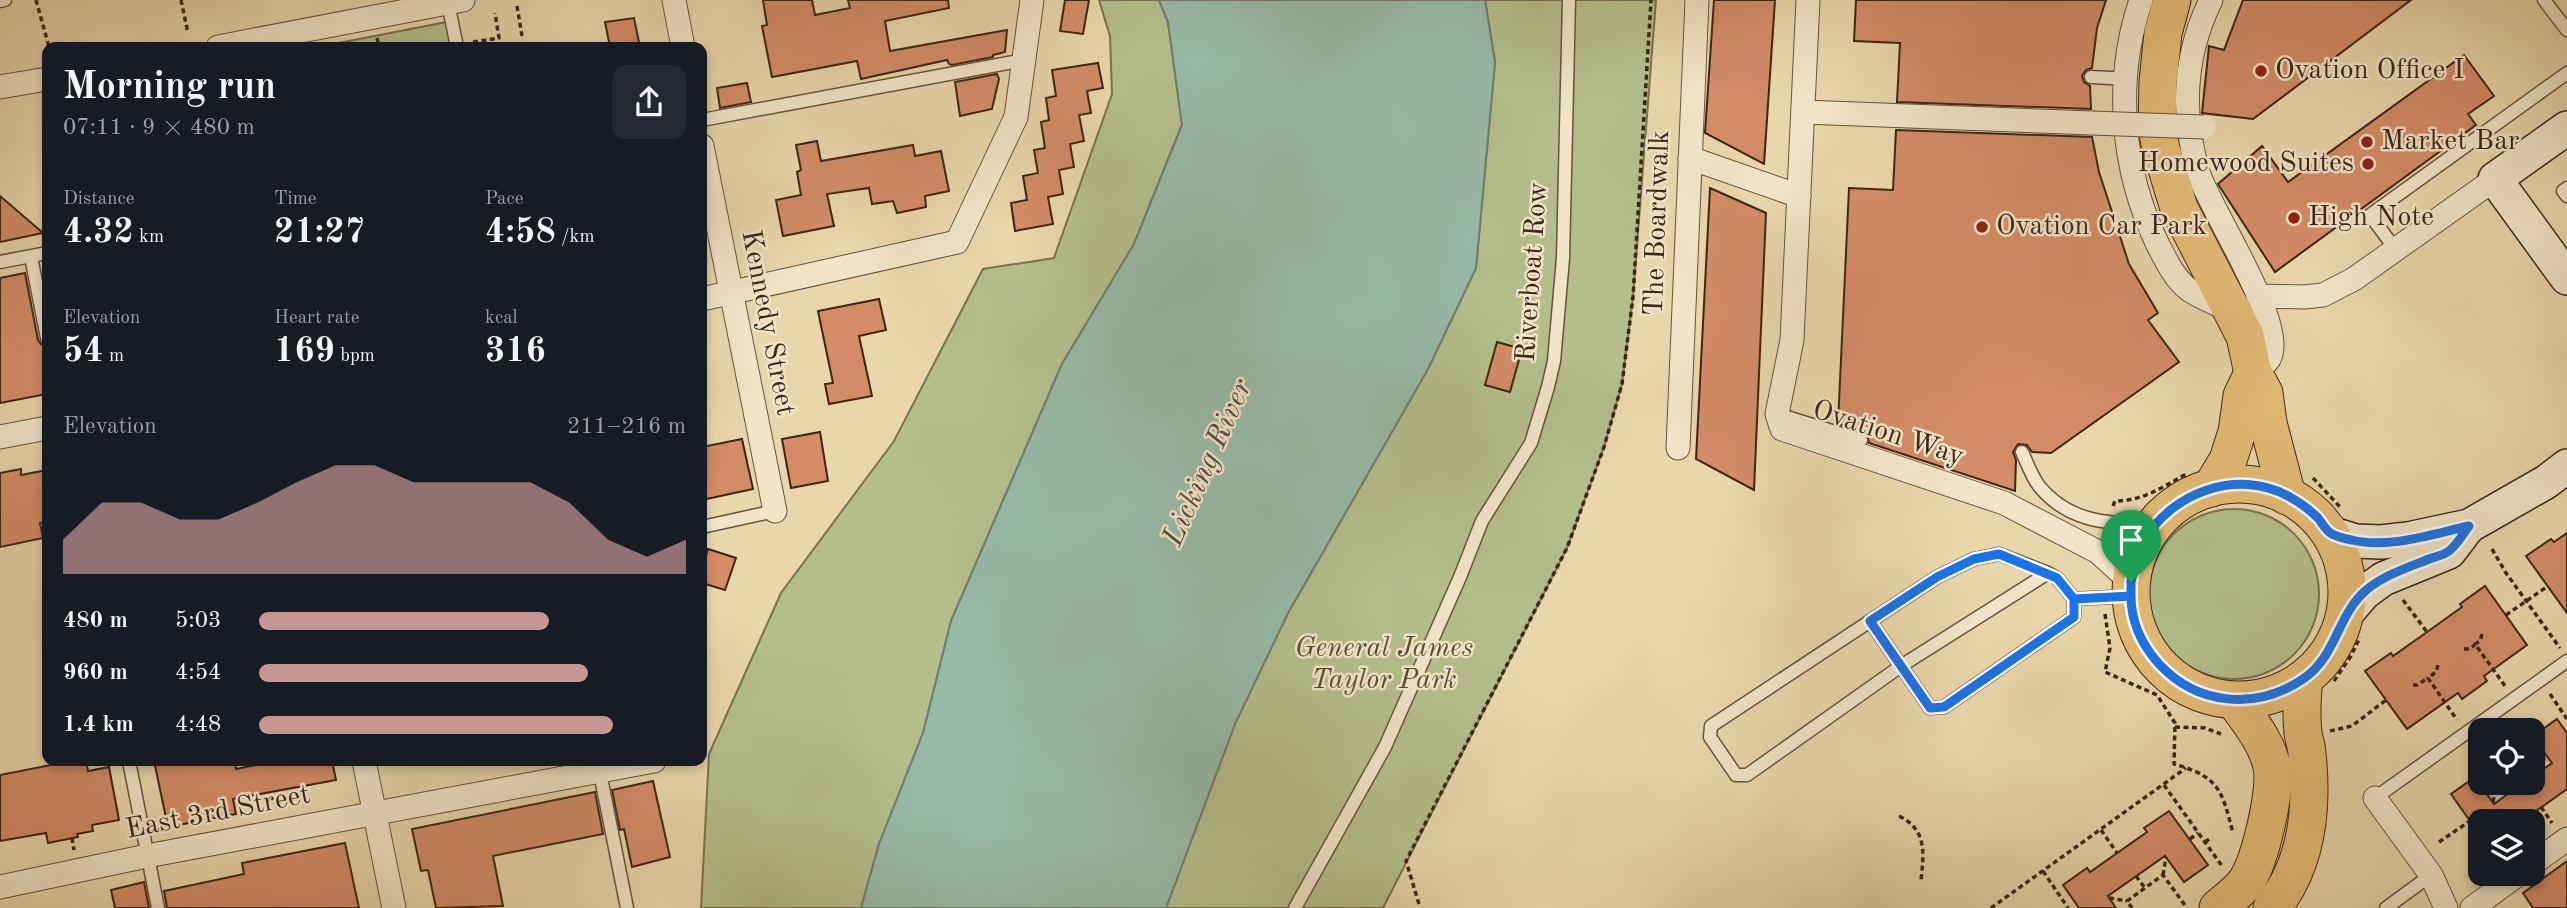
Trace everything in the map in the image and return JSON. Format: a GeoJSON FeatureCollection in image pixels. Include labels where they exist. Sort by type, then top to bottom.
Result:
{"type":"FeatureCollection","features":[{"type":"Feature","properties":{"kind":"main road"},"geometry":{"type":"LineString","coordinates":[[2172,0],[2164,33],[2142,81],[2175,198],[2246,304],[2245,336],[2253,373],[2264,393],[2268,423],[2316,516],[2336,521],[2353,624],[2316,668],[2318,681],[2302,712],[2310,795],[2306,831],[2300,858],[2286,890],[2272,908]]}},
{"type":"Feature","properties":{"kind":"main road"},"geometry":{"type":"LineString","coordinates":[[2218,908],[2246,883],[2258,855],[2274,786],[2272,766],[2264,743],[2219,698],[2171,676],[2149,653],[2133,603],[2136,558],[2154,525],[2171,508],[2191,495],[2200,480],[2228,460],[2237,432],[2242,396],[2253,373]]}},
{"type":"Feature","properties":{"kind":"main road"},"geometry":{"type":"LineString","coordinates":[[2200,480],[2300,487]]}},
{"type":"Feature","properties":{"kind":"main road"},"geometry":{"type":"LineString","coordinates":[[2219,698],[2275,695],[2318,681]]}},
{"type":"Feature","properties":{"kind":"street"},"geometry":{"type":"LineString","coordinates":[[674,0],[682,42]]}},
{"type":"Feature","properties":{"kind":"street"},"geometry":{"type":"LineString","coordinates":[[707,298],[957,242],[1016,117],[1032,0]]}},
{"type":"Feature","properties":{"kind":"street","name":"The Boardwalk"},"geometry":{"type":"LineString","coordinates":[[1678,448],[1697,0]]}},
{"type":"Feature","properties":{"kind":"street","name":"Ovation Way"},"geometry":{"type":"LineString","coordinates":[[1808,0],[1792,340],[1777,414],[1782,429],[2004,503],[2098,552],[2133,603]]}},
{"type":"Feature","properties":{"kind":"street"},"geometry":{"type":"LineString","coordinates":[[2141,0],[2127,49],[2142,81]]}},
{"type":"Feature","properties":{"kind":"street"},"geometry":{"type":"LineString","coordinates":[[2211,0],[2193,43],[2187,74],[2187,107],[2193,146],[2208,198],[2246,304],[2323,295],[2354,279],[2567,128]]}},
{"type":"Feature","properties":{"kind":"street"},"geometry":{"type":"LineString","coordinates":[[247,42],[456,1]]}},
{"type":"Feature","properties":{"kind":"street"},"geometry":{"type":"LineString","coordinates":[[0,87],[42,80]]}},
{"type":"Feature","properties":{"kind":"street"},"geometry":{"type":"LineString","coordinates":[[1803,112],[2204,127]]}},
{"type":"Feature","properties":{"kind":"street"},"geometry":{"type":"LineString","coordinates":[[1690,158],[1799,196]]}},
{"type":"Feature","properties":{"kind":"street","name":"Kennedy Street"},"geometry":{"type":"LineString","coordinates":[[707,171],[775,511]]}},
{"type":"Feature","properties":{"kind":"street"},"geometry":{"type":"LineString","coordinates":[[2495,180],[2567,278]]}},
{"type":"Feature","properties":{"kind":"street"},"geometry":{"type":"LineString","coordinates":[[0,437],[42,429]]}},
{"type":"Feature","properties":{"kind":"street"},"geometry":{"type":"LineString","coordinates":[[2353,624],[2364,593],[2383,579],[2481,537],[2567,466]]}},
{"type":"Feature","properties":{"kind":"street"},"geometry":{"type":"LineString","coordinates":[[2336,521],[2355,541],[2481,537]]}},
{"type":"Feature","properties":{"kind":"street"},"geometry":{"type":"LineString","coordinates":[[365,766],[394,908]]}},
{"type":"Feature","properties":{"kind":"street","name":"East 3rd Street"},"geometry":{"type":"LineString","coordinates":[[0,887],[598,766]]}},
{"type":"Feature","properties":{"kind":"street"},"geometry":{"type":"LineString","coordinates":[[2375,798],[2431,875],[2446,908]]}},
{"type":"Feature","properties":{"kind":"street"},"geometry":{"type":"LineString","coordinates":[[2545,855],[2567,839]]}},
{"type":"Feature","properties":{"kind":"street"},"geometry":{"type":"LineString","coordinates":[[2472,908],[2502,886]]}},
{"type":"Feature","properties":{"kind":"lane","name":"Riverboat Row"},"geometry":{"type":"LineString","coordinates":[[1295,908],[1385,747],[1482,521],[1531,443],[1548,387],[1555,361],[1563,258],[1569,0]]}},
{"type":"Feature","properties":{"kind":"lane"},"geometry":{"type":"LineString","coordinates":[[2544,0],[2567,30]]}},
{"type":"Feature","properties":{"kind":"lane"},"geometry":{"type":"LineString","coordinates":[[456,1],[457,42]]}},
{"type":"Feature","properties":{"kind":"lane"},"geometry":{"type":"LineString","coordinates":[[707,119],[1024,60]]}},
{"type":"Feature","properties":{"kind":"lane"},"geometry":{"type":"LineString","coordinates":[[2396,250],[2370,215],[2567,73]]}},
{"type":"Feature","properties":{"kind":"lane"},"geometry":{"type":"LineString","coordinates":[[2091,77],[2142,81]]}},
{"type":"Feature","properties":{"kind":"lane"},"geometry":{"type":"LineString","coordinates":[[2567,188],[2563,191],[2567,196]]}},
{"type":"Feature","properties":{"kind":"lane"},"geometry":{"type":"LineString","coordinates":[[0,262],[42,254]]}},
{"type":"Feature","properties":{"kind":"lane"},"geometry":{"type":"LineString","coordinates":[[31,257],[42,313]]}},
{"type":"Feature","properties":{"kind":"lane"},"geometry":{"type":"LineString","coordinates":[[1777,414],[1861,440]]}},
{"type":"Feature","properties":{"kind":"lane"},"geometry":{"type":"LineString","coordinates":[[2022,452],[2038,485],[2056,502],[2077,516],[2110,523],[2154,525]]}},
{"type":"Feature","properties":{"kind":"lane"},"geometry":{"type":"LineString","coordinates":[[707,526],[775,511]]}},
{"type":"Feature","properties":{"kind":"lane"},"geometry":{"type":"LineString","coordinates":[[1870,621],[1901,666],[1930,708],[1944,707],[2074,617],[2074,599],[2057,578],[2048,573],[1999,554],[1974,559],[1937,577],[1870,621],[1712,726],[1710,737],[1736,775],[1747,775],[1901,666],[2048,573]]}},
{"type":"Feature","properties":{"kind":"lane"},"geometry":{"type":"LineString","coordinates":[[2074,599],[2133,603]]}},
{"type":"Feature","properties":{"kind":"lane"},"geometry":{"type":"LineString","coordinates":[[2375,798],[2567,662]]}},
{"type":"Feature","properties":{"kind":"lane"},"geometry":{"type":"LineString","coordinates":[[130,766],[158,908]]}},
{"type":"Feature","properties":{"kind":"lane"},"geometry":{"type":"LineString","coordinates":[[598,766],[627,908]]}},
{"type":"Feature","properties":{"kind":"lane"},"geometry":{"type":"LineString","coordinates":[[2386,908],[2431,875]]}},
{"type":"Feature","properties":{"kind":"path"},"geometry":{"type":"LineString","coordinates":[[36,0],[48,42]]}},
{"type":"Feature","properties":{"kind":"path"},"geometry":{"type":"LineString","coordinates":[[181,0],[188,33]]}},
{"type":"Feature","properties":{"kind":"path"},"geometry":{"type":"LineString","coordinates":[[1419,904],[1406,860],[1567,548],[1604,447],[1622,384],[1633,297],[1651,0]]}},
{"type":"Feature","properties":{"kind":"path"},"geometry":{"type":"LineString","coordinates":[[517,6],[522,36]]}},
{"type":"Feature","properties":{"kind":"path"},"geometry":{"type":"LineString","coordinates":[[473,42],[499,38],[495,13]]}},
{"type":"Feature","properties":{"kind":"path"},"geometry":{"type":"LineString","coordinates":[[2112,510],[2115,501],[2130,501],[2200,480]]}},
{"type":"Feature","properties":{"kind":"path"},"geometry":{"type":"LineString","coordinates":[[2300,487],[2336,521]]}},
{"type":"Feature","properties":{"kind":"path"},"geometry":{"type":"LineString","coordinates":[[2481,537],[2560,648]]}},
{"type":"Feature","properties":{"kind":"path"},"geometry":{"type":"LineString","coordinates":[[2506,615],[2547,586]]}},
{"type":"Feature","properties":{"kind":"path"},"geometry":{"type":"LineString","coordinates":[[2399,593],[2427,632]]}},
{"type":"Feature","properties":{"kind":"path"},"geometry":{"type":"LineString","coordinates":[[2318,681],[2351,656],[2353,624]]}},
{"type":"Feature","properties":{"kind":"path"},"geometry":{"type":"LineString","coordinates":[[2464,649],[2469,649],[2480,641],[2482,634]]}},
{"type":"Feature","properties":{"kind":"path"},"geometry":{"type":"LineString","coordinates":[[2475,644],[2508,689]]}},
{"type":"Feature","properties":{"kind":"path"},"geometry":{"type":"LineString","coordinates":[[2413,685],[2436,672],[2438,665]]}},
{"type":"Feature","properties":{"kind":"path"},"geometry":{"type":"LineString","coordinates":[[2105,672],[2157,695],[2175,727],[2174,764],[2208,779],[2221,792],[2228,808],[2232,831]]}},
{"type":"Feature","properties":{"kind":"path"},"geometry":{"type":"LineString","coordinates":[[2428,678],[2460,724]]}},
{"type":"Feature","properties":{"kind":"path"},"geometry":{"type":"LineString","coordinates":[[2328,731],[2352,726],[2386,700]]}},
{"type":"Feature","properties":{"kind":"path"},"geometry":{"type":"LineString","coordinates":[[2554,700],[2567,719]]}},
{"type":"Feature","properties":{"kind":"path"},"geometry":{"type":"LineString","coordinates":[[2328,721],[2330,742]]}},
{"type":"Feature","properties":{"kind":"path"},"geometry":{"type":"LineString","coordinates":[[2175,727],[2205,728],[2228,738]]}},
{"type":"Feature","properties":{"kind":"path"},"geometry":{"type":"LineString","coordinates":[[2545,760],[2549,760]]}},
{"type":"Feature","properties":{"kind":"path"},"geometry":{"type":"LineString","coordinates":[[1991,908],[2186,768]]}},
{"type":"Feature","properties":{"kind":"path"},"geometry":{"type":"LineString","coordinates":[[2164,785],[2223,867]]}},
{"type":"Feature","properties":{"kind":"path"},"geometry":{"type":"LineString","coordinates":[[2493,802],[2494,795]]}},
{"type":"Feature","properties":{"kind":"path"},"geometry":{"type":"LineString","coordinates":[[2541,807],[2547,816]]}},
{"type":"Feature","properties":{"kind":"path"},"geometry":{"type":"LineString","coordinates":[[1899,816],[1913,823],[1920,834],[1921,880]]}},
{"type":"Feature","properties":{"kind":"path"},"geometry":{"type":"LineString","coordinates":[[2439,842],[2468,822]]}},
{"type":"Feature","properties":{"kind":"path"},"geometry":{"type":"LineString","coordinates":[[2101,830],[2117,853]]}},
{"type":"Feature","properties":{"kind":"path"},"geometry":{"type":"LineString","coordinates":[[2190,839],[2198,833]]}},
{"type":"Feature","properties":{"kind":"path"},"geometry":{"type":"LineString","coordinates":[[2205,842],[2212,837]]}},
{"type":"Feature","properties":{"kind":"path"},"geometry":{"type":"LineString","coordinates":[[72,838],[74,850]]}},
{"type":"Feature","properties":{"kind":"path"},"geometry":{"type":"LineString","coordinates":[[2127,901],[2163,874],[2166,857]]}},
{"type":"Feature","properties":{"kind":"path"},"geometry":{"type":"LineString","coordinates":[[2043,871],[2068,908]]}},
{"type":"Feature","properties":{"kind":"path"},"geometry":{"type":"LineString","coordinates":[[2163,874],[2187,908]]}},
{"type":"Feature","properties":{"kind":"path"},"geometry":{"type":"LineString","coordinates":[[2136,876],[2145,888]]}},
{"type":"Feature","properties":{"kind":"path"},"geometry":{"type":"LineString","coordinates":[[2109,898],[2127,901],[2132,908]]}},
{"type":"Feature","properties":{"kind":"green space"},"geometry":{"type":"Polygon","coordinates":[[[1099,0],[1159,0],[1168,22],[1182,124],[1134,244],[1062,364],[951,621],[923,733],[879,844],[861,908],[701,908],[709,754],[781,593],[894,441],[983,269],[1054,258],[1112,94],[1110,36],[1099,0]]]}},
{"type":"Feature","properties":{"kind":"green space","name":"General James Taylor Park"},"geometry":{"type":"Polygon","coordinates":[[[1485,0],[1656,0],[1633,297],[1622,384],[1604,447],[1567,548],[1383,908],[1166,908],[1235,724],[1288,613],[1428,369],[1476,268],[1495,62],[1485,0]]]}},
{"type":"Feature","properties":{"kind":"green space"},"geometry":{"type":"Polygon","coordinates":[[[452,21],[456,42],[344,42],[452,21]]]}},
{"type":"Feature","properties":{"kind":"green space"},"geometry":{"type":"Polygon","coordinates":[[[2234,509],[2266,516],[2281,523],[2294,534],[2305,547],[2312,562],[2319,594],[2312,626],[2305,641],[2294,654],[2281,665],[2266,672],[2234,679],[2202,672],[2187,665],[2174,654],[2163,641],[2156,626],[2149,594],[2156,562],[2163,547],[2174,534],[2187,523],[2202,516],[2234,509]]]}},
{"type":"Feature","properties":{"kind":"water","name":"Licking River"},"geometry":{"type":"Polygon","coordinates":[[[1159,0],[1485,0],[1495,62],[1476,268],[1428,369],[1288,613],[1235,724],[1166,908],[861,908],[879,844],[923,733],[951,621],[1062,364],[1134,244],[1182,125],[1168,22],[1159,0]]]}},
{"type":"Feature","properties":{"kind":"building"},"geometry":{"type":"Polygon","coordinates":[[[763,0],[812,0],[815,15],[850,8],[848,0],[948,0],[949,8],[885,21],[890,51],[1007,30],[1005,52],[952,65],[947,60],[861,79],[857,61],[772,77],[762,26],[767,25],[763,0]]]}},
{"type":"Feature","properties":{"kind":"building"},"geometry":{"type":"Polygon","coordinates":[[[1065,0],[1089,0],[1083,34],[1060,31],[1065,0]]]}},
{"type":"Feature","properties":{"kind":"building"},"geometry":{"type":"Polygon","coordinates":[[[1714,0],[1775,0],[1764,164],[1705,133],[1714,0]]]}},
{"type":"Feature","properties":{"kind":"building"},"geometry":{"type":"Polygon","coordinates":[[[1856,0],[2106,0],[2097,28],[2092,68],[2086,70],[2082,76],[2084,82],[2090,86],[2091,109],[1897,102],[1900,43],[1854,41],[1856,0]]]}},
{"type":"Feature","properties":{"kind":"building","name":"Ovation Office I"},"geometry":{"type":"Polygon","coordinates":[[[2243,0],[2411,0],[2253,119],[2202,113],[2209,46],[2224,50],[2243,0]]]}},
{"type":"Feature","properties":{"kind":"building"},"geometry":{"type":"Polygon","coordinates":[[[634,18],[639,42],[609,42],[605,22],[634,18]]]}},
{"type":"Feature","properties":{"kind":"building","name":"Homewood Suites"},"geometry":{"type":"Polygon","coordinates":[[[2464,55],[2494,96],[2468,114],[2476,125],[2275,272],[2218,184],[2262,146],[2288,182],[2464,55]]]}},
{"type":"Feature","properties":{"kind":"building"},"geometry":{"type":"Polygon","coordinates":[[[1098,63],[1103,88],[1087,91],[1091,113],[1079,115],[1084,141],[1070,144],[1074,167],[1059,170],[1063,194],[1048,197],[1053,224],[1015,231],[1011,203],[1027,200],[1023,176],[1038,173],[1034,150],[1045,148],[1041,122],[1049,120],[1046,98],[1056,96],[1052,70],[1098,63]]]}},
{"type":"Feature","properties":{"kind":"building"},"geometry":{"type":"Polygon","coordinates":[[[997,74],[999,79],[992,109],[960,116],[955,82],[997,74]]]}},
{"type":"Feature","properties":{"kind":"building"},"geometry":{"type":"Polygon","coordinates":[[[747,83],[751,102],[720,108],[717,88],[747,83]]]}},
{"type":"Feature","properties":{"kind":"building","name":"Ovation Car Park"},"geometry":{"type":"Polygon","coordinates":[[[1896,130],[2092,137],[2099,172],[2129,264],[2158,313],[2148,320],[2179,362],[2051,453],[2032,452],[2027,445],[2018,444],[2013,452],[2016,460],[2015,491],[1869,443],[1867,434],[1838,424],[1849,188],[1893,190],[1896,130]]]}},
{"type":"Feature","properties":{"kind":"building"},"geometry":{"type":"Polygon","coordinates":[[[817,141],[821,161],[913,145],[915,156],[941,151],[949,191],[925,196],[926,207],[897,213],[893,201],[872,204],[869,188],[827,194],[834,226],[783,236],[776,200],[801,195],[797,172],[801,170],[796,145],[817,141]]]}},
{"type":"Feature","properties":{"kind":"building"},"geometry":{"type":"Polygon","coordinates":[[[1710,188],[1766,213],[1754,490],[1696,459],[1710,188]]]}},
{"type":"Feature","properties":{"kind":"building"},"geometry":{"type":"Polygon","coordinates":[[[0,196],[42,233],[0,242],[0,196]]]}},
{"type":"Feature","properties":{"kind":"building"},"geometry":{"type":"Polygon","coordinates":[[[25,273],[38,340],[42,344],[42,395],[0,403],[0,278],[25,273]]]}},
{"type":"Feature","properties":{"kind":"building"},"geometry":{"type":"Polygon","coordinates":[[[879,299],[886,330],[859,336],[872,396],[829,404],[825,384],[833,383],[818,311],[879,299]]]}},
{"type":"Feature","properties":{"kind":"building"},"geometry":{"type":"Polygon","coordinates":[[[1497,342],[1522,349],[1510,392],[1485,385],[1497,342]]]}},
{"type":"Feature","properties":{"kind":"building"},"geometry":{"type":"Polygon","coordinates":[[[820,432],[828,481],[791,488],[782,439],[820,432]]]}},
{"type":"Feature","properties":{"kind":"building"},"geometry":{"type":"Polygon","coordinates":[[[742,439],[753,489],[707,499],[707,446],[742,439]]]}},
{"type":"Feature","properties":{"kind":"building"},"geometry":{"type":"Polygon","coordinates":[[[21,469],[21,475],[42,471],[42,538],[0,547],[0,473],[21,469]]]}},
{"type":"Feature","properties":{"kind":"building"},"geometry":{"type":"Polygon","coordinates":[[[2567,533],[2567,613],[2526,556],[2551,539],[2554,542],[2567,533]]]}},
{"type":"Feature","properties":{"kind":"building"},"geometry":{"type":"Polygon","coordinates":[[[708,549],[736,558],[725,590],[707,585],[708,549]]]}},
{"type":"Feature","properties":{"kind":"building"},"geometry":{"type":"Polygon","coordinates":[[[2485,586],[2527,645],[2484,676],[2487,681],[2462,699],[2458,693],[2407,729],[2365,671],[2391,653],[2393,656],[2427,632],[2462,607],[2460,604],[2485,586]]]}},
{"type":"Feature","properties":{"kind":"building"},"geometry":{"type":"Polygon","coordinates":[[[2557,719],[2567,733],[2567,789],[2539,809],[2468,809],[2468,818],[2451,794],[2468,782],[2468,795],[2488,795],[2494,804],[2506,795],[2545,795],[2545,768],[2552,763],[2545,754],[2545,728],[2557,719]]]}},
{"type":"Feature","properties":{"kind":"building"},"geometry":{"type":"Polygon","coordinates":[[[46,766],[87,766],[88,771],[109,767],[119,820],[92,825],[93,831],[48,843],[46,833],[0,841],[0,775],[46,766]]]}},
{"type":"Feature","properties":{"kind":"building"},"geometry":{"type":"Polygon","coordinates":[[[155,766],[236,766],[236,769],[251,766],[333,766],[336,780],[233,799],[236,814],[168,827],[155,766]]]}},
{"type":"Feature","properties":{"kind":"building"},"geometry":{"type":"Polygon","coordinates":[[[653,781],[670,857],[632,867],[624,829],[620,830],[612,790],[653,781]]]}},
{"type":"Feature","properties":{"kind":"building"},"geometry":{"type":"Polygon","coordinates":[[[595,792],[603,834],[493,856],[503,906],[436,908],[428,870],[421,871],[412,829],[595,792]]]}},
{"type":"Feature","properties":{"kind":"building"},"geometry":{"type":"Polygon","coordinates":[[[2169,811],[2208,865],[2184,882],[2165,856],[2108,896],[2116,908],[2079,908],[2063,885],[2087,868],[2090,872],[2147,832],[2144,828],[2169,811]]]}},
{"type":"Feature","properties":{"kind":"building"},"geometry":{"type":"Polygon","coordinates":[[[345,843],[359,908],[167,908],[164,891],[244,874],[242,863],[345,843]]]}},
{"type":"Feature","properties":{"kind":"building"},"geometry":{"type":"Polygon","coordinates":[[[2567,861],[2567,908],[2533,908],[2523,893],[2533,886],[2545,886],[2545,877],[2567,861]]]}},
{"type":"Feature","properties":{"kind":"building"},"geometry":{"type":"Polygon","coordinates":[[[144,882],[149,908],[115,908],[111,890],[144,882]]]}},
{"type":"Feature","properties":{"kind":"place","name":"Ovation Office I"},"geometry":{"type":"Point","coordinates":[2261,71]}},
{"type":"Feature","properties":{"kind":"place","name":"Market Bar"},"geometry":{"type":"Point","coordinates":[2367,142]}},
{"type":"Feature","properties":{"kind":"place","name":"Homewood Suites"},"geometry":{"type":"Point","coordinates":[2368,164]}},
{"type":"Feature","properties":{"kind":"place","name":"High Note"},"geometry":{"type":"Point","coordinates":[2294,218]}},
{"type":"Feature","properties":{"kind":"place","name":"Ovation Car Park"},"geometry":{"type":"Point","coordinates":[1982,227]}},
{"type":"Feature","properties":{"kind":"route"},"geometry":{"type":"LineString","coordinates":[[2131,582],[2131,596],[2074,599],[2057,578],[1999,554],[1974,559],[1937,577],[1870,621],[1930,708],[1944,707],[2074,617],[2074,599],[2103,597],[2131,596],[2131,607],[2138,631],[2149,653],[2171,676],[2203,695],[2235,701],[2255,699],[2275,695],[2304,679],[2332,648],[2345,615],[2364,593],[2383,579],[2449,552],[2469,526],[2408,539],[2355,541],[2330,534],[2316,516],[2287,496],[2272,490],[2250,485],[2211,488],[2191,495],[2171,508],[2154,525],[2136,558],[2131,582]]}}]}
